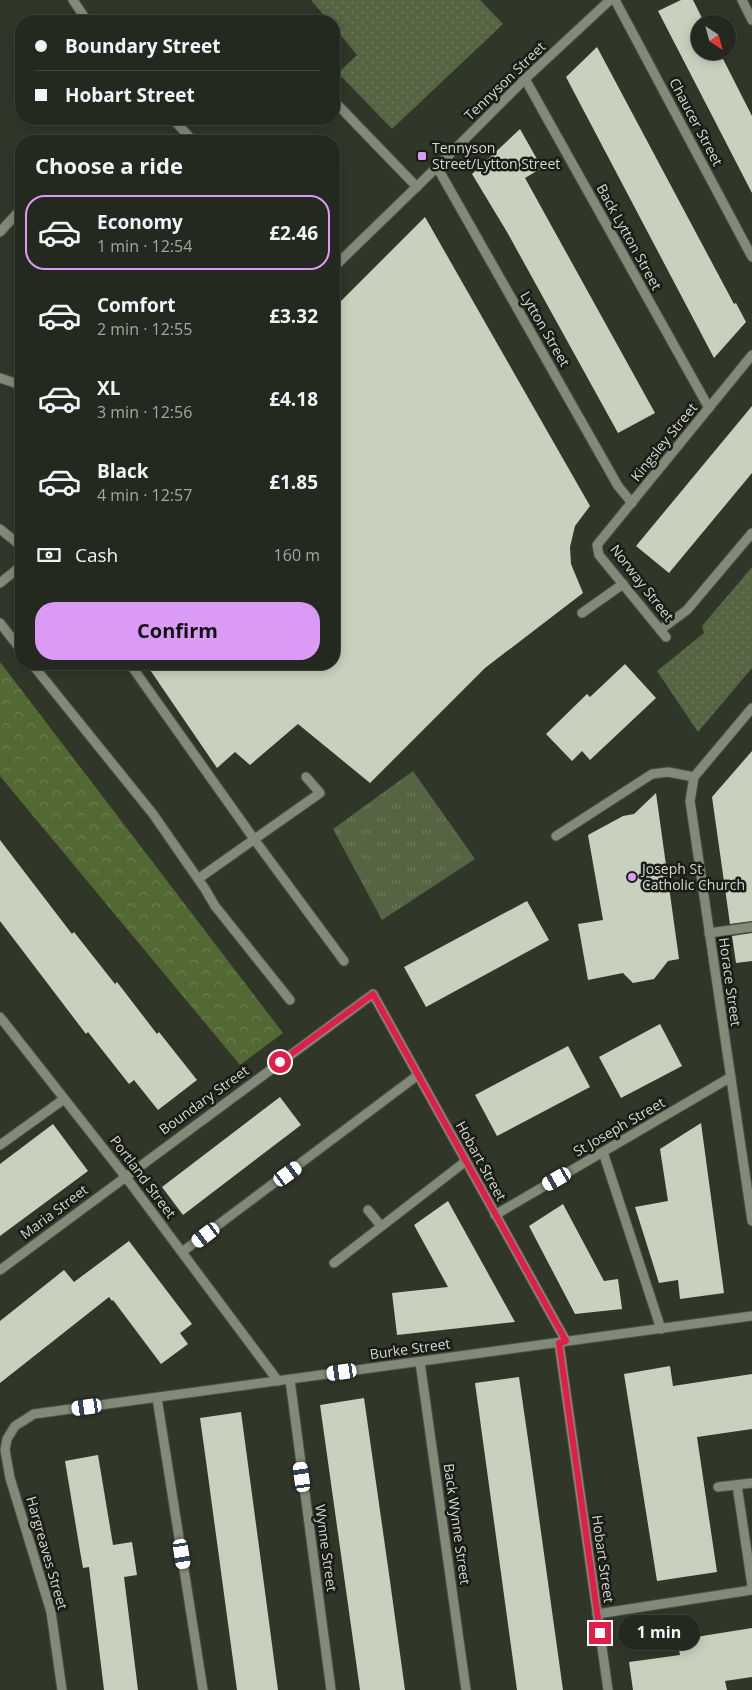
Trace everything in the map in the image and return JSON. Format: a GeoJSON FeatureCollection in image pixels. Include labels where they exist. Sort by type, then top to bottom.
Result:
{"type":"FeatureCollection","features":[{"type":"Feature","properties":{"kind":"street"},"geometry":{"type":"LineString","coordinates":[[73,0],[83,15]]}},
{"type":"Feature","properties":{"kind":"street","name":"Tennyson Street"},"geometry":{"type":"LineString","coordinates":[[340,261],[438,167],[525,78],[610,0]]}},
{"type":"Feature","properties":{"kind":"street","name":"Chaucer Street"},"geometry":{"type":"LineString","coordinates":[[615,0],[752,257]]}},
{"type":"Feature","properties":{"kind":"street"},"geometry":{"type":"LineString","coordinates":[[742,0],[752,20]]}},
{"type":"Feature","properties":{"kind":"street","name":"Back Lytton Street"},"geometry":{"type":"LineString","coordinates":[[525,78],[709,408]]}},
{"type":"Feature","properties":{"kind":"street"},"geometry":{"type":"LineString","coordinates":[[340,107],[417,187]]}},
{"type":"Feature","properties":{"kind":"street"},"geometry":{"type":"LineString","coordinates":[[178,125],[188,135]]}},
{"type":"Feature","properties":{"kind":"street","name":"Lytton Street"},"geometry":{"type":"LineString","coordinates":[[438,167],[618,486],[632,503]]}},
{"type":"Feature","properties":{"kind":"street"},"geometry":{"type":"LineString","coordinates":[[0,232],[15,216]]}},
{"type":"Feature","properties":{"kind":"street","name":"Kingsley Street"},"geometry":{"type":"LineString","coordinates":[[597,545],[752,356]]}},
{"type":"Feature","properties":{"kind":"street"},"geometry":{"type":"LineString","coordinates":[[0,378],[15,383]]}},
{"type":"Feature","properties":{"kind":"street"},"geometry":{"type":"LineString","coordinates":[[0,529],[15,541]]}},
{"type":"Feature","properties":{"kind":"street","name":"Norway Street"},"geometry":{"type":"LineString","coordinates":[[597,545],[600,555],[663,633],[687,610],[752,533]]}},
{"type":"Feature","properties":{"kind":"street"},"geometry":{"type":"LineString","coordinates":[[0,583],[15,571]]}},
{"type":"Feature","properties":{"kind":"street"},"geometry":{"type":"LineString","coordinates":[[582,612],[623,584]]}},
{"type":"Feature","properties":{"kind":"street"},"geometry":{"type":"LineString","coordinates":[[0,623],[15,642]]}},
{"type":"Feature","properties":{"kind":"street"},"geometry":{"type":"LineString","coordinates":[[37,670],[153,814],[215,906],[290,1000]]}},
{"type":"Feature","properties":{"kind":"street"},"geometry":{"type":"LineString","coordinates":[[134,670],[254,839],[344,961]]}},
{"type":"Feature","properties":{"kind":"street"},"geometry":{"type":"LineString","coordinates":[[556,836],[652,774],[668,772],[694,777],[752,708]]}},
{"type":"Feature","properties":{"kind":"street"},"geometry":{"type":"LineString","coordinates":[[198,879],[320,793],[306,776]]}},
{"type":"Feature","properties":{"kind":"street","name":"Horace Street"},"geometry":{"type":"LineString","coordinates":[[694,777],[690,801],[752,1221]]}},
{"type":"Feature","properties":{"kind":"street"},"geometry":{"type":"LineString","coordinates":[[709,933],[752,927]]}},
{"type":"Feature","properties":{"kind":"street","name":"Hobart Street"},"geometry":{"type":"LineString","coordinates":[[373,994],[495,1214],[562,1342],[608,1690]]}},
{"type":"Feature","properties":{"kind":"street","name":"Boundary Street"},"geometry":{"type":"LineString","coordinates":[[125,1176],[373,994]]}},
{"type":"Feature","properties":{"kind":"street","name":"Portland Street"},"geometry":{"type":"LineString","coordinates":[[0,1017],[125,1176],[278,1381]]}},
{"type":"Feature","properties":{"kind":"street"},"geometry":{"type":"LineString","coordinates":[[182,1252],[418,1076]]}},
{"type":"Feature","properties":{"kind":"street","name":"St Joseph Street"},"geometry":{"type":"LineString","coordinates":[[495,1214],[731,1078]]}},
{"type":"Feature","properties":{"kind":"street"},"geometry":{"type":"LineString","coordinates":[[0,1145],[64,1099]]}},
{"type":"Feature","properties":{"kind":"street"},"geometry":{"type":"LineString","coordinates":[[603,1152],[661,1329]]}},
{"type":"Feature","properties":{"kind":"street"},"geometry":{"type":"LineString","coordinates":[[334,1262],[466,1161]]}},
{"type":"Feature","properties":{"kind":"street","name":"Maria Street"},"geometry":{"type":"LineString","coordinates":[[0,1270],[125,1176]]}},
{"type":"Feature","properties":{"kind":"street"},"geometry":{"type":"LineString","coordinates":[[368,1210],[381,1226]]}},
{"type":"Feature","properties":{"kind":"street","name":"Burke Street"},"geometry":{"type":"LineString","coordinates":[[15,1426],[34,1414],[752,1316]]}},
{"type":"Feature","properties":{"kind":"street","name":"Back Wynne Street"},"geometry":{"type":"LineString","coordinates":[[420,1362],[466,1690]]}},
{"type":"Feature","properties":{"kind":"street","name":"Wynne Street"},"geometry":{"type":"LineString","coordinates":[[290,1380],[331,1690]]}},
{"type":"Feature","properties":{"kind":"street"},"geometry":{"type":"LineString","coordinates":[[157,1398],[203,1690]]}},
{"type":"Feature","properties":{"kind":"street","name":"Hargreaves Street"},"geometry":{"type":"LineString","coordinates":[[15,1426],[7,1439],[5,1450],[10,1478],[51,1612],[62,1690]]}},
{"type":"Feature","properties":{"kind":"street"},"geometry":{"type":"LineString","coordinates":[[718,1487],[752,1483]]}},
{"type":"Feature","properties":{"kind":"street"},"geometry":{"type":"LineString","coordinates":[[597,1614],[752,1588],[737,1485]]}},
{"type":"Feature","properties":{"kind":"green space"},"geometry":{"type":"Polygon","coordinates":[[[311,0],[480,0],[503,24],[392,129],[340,75],[340,71],[357,55],[340,34],[340,15],[324,15],[311,0]]]}},
{"type":"Feature","properties":{"kind":"green space"},"geometry":{"type":"Polygon","coordinates":[[[752,567],[752,668],[698,732],[657,671],[704,633],[702,626],[752,567]]]}},
{"type":"Feature","properties":{"kind":"green space"},"geometry":{"type":"Polygon","coordinates":[[[0,662],[283,1033],[240,1065],[0,776],[0,662]]]}},
{"type":"Feature","properties":{"kind":"green space"},"geometry":{"type":"Polygon","coordinates":[[[413,771],[475,859],[382,920],[333,829],[413,771]]]}},
{"type":"Feature","properties":{"kind":"building"},"geometry":{"type":"Polygon","coordinates":[[[681,0],[693,0],[700,15],[691,15],[691,60],[724,60],[752,116],[752,193],[658,11],[681,0]]]}},
{"type":"Feature","properties":{"kind":"building"},"geometry":{"type":"Polygon","coordinates":[[[597,47],[734,304],[736,303],[746,322],[714,358],[566,77],[597,47]]]}},
{"type":"Feature","properties":{"kind":"building"},"geometry":{"type":"Polygon","coordinates":[[[520,129],[542,168],[525,178],[655,413],[618,433],[507,232],[472,174],[520,129]]]}},
{"type":"Feature","properties":{"kind":"building"},"geometry":{"type":"Polygon","coordinates":[[[425,217],[590,506],[575,526],[570,547],[571,564],[583,593],[485,668],[370,783],[298,724],[250,765],[235,752],[217,768],[150,670],[340,670],[340,302],[425,217]]]}},
{"type":"Feature","properties":{"kind":"building"},"geometry":{"type":"Polygon","coordinates":[[[752,406],[752,473],[669,573],[636,546],[752,406]]]}},
{"type":"Feature","properties":{"kind":"building"},"geometry":{"type":"Polygon","coordinates":[[[625,664],[656,698],[590,760],[582,751],[572,761],[546,734],[587,694],[590,697],[625,664]]]}},
{"type":"Feature","properties":{"kind":"building"},"geometry":{"type":"Polygon","coordinates":[[[752,751],[752,921],[730,924],[712,797],[752,751]]]}},
{"type":"Feature","properties":{"kind":"building","name":"Joseph St Catholic Church"},"geometry":{"type":"Polygon","coordinates":[[[656,793],[679,959],[668,961],[654,979],[633,983],[623,973],[588,980],[578,924],[603,920],[588,835],[623,816],[634,814],[656,793]]]}},
{"type":"Feature","properties":{"kind":"building"},"geometry":{"type":"Polygon","coordinates":[[[0,840],[72,934],[74,932],[115,984],[117,982],[157,1034],[159,1032],[197,1080],[158,1110],[134,1080],[129,1084],[88,1032],[86,1034],[0,921],[0,840]]]}},
{"type":"Feature","properties":{"kind":"building"},"geometry":{"type":"Polygon","coordinates":[[[527,901],[549,940],[426,1007],[404,967],[527,901]]]}},
{"type":"Feature","properties":{"kind":"building"},"geometry":{"type":"Polygon","coordinates":[[[752,933],[752,961],[736,963],[732,936],[752,933]]]}},
{"type":"Feature","properties":{"kind":"building"},"geometry":{"type":"Polygon","coordinates":[[[660,1024],[682,1066],[621,1098],[599,1057],[660,1024]]]}},
{"type":"Feature","properties":{"kind":"building"},"geometry":{"type":"Polygon","coordinates":[[[568,1046],[590,1087],[497,1136],[475,1095],[568,1046]]]}},
{"type":"Feature","properties":{"kind":"building"},"geometry":{"type":"Polygon","coordinates":[[[280,1097],[301,1125],[183,1215],[162,1187],[280,1097]]]}},
{"type":"Feature","properties":{"kind":"building"},"geometry":{"type":"Polygon","coordinates":[[[701,1123],[724,1293],[680,1299],[678,1280],[659,1283],[635,1207],[668,1201],[660,1149],[701,1123]]]}},
{"type":"Feature","properties":{"kind":"building"},"geometry":{"type":"Polygon","coordinates":[[[53,1124],[88,1171],[0,1236],[0,1164],[53,1124]]]}},
{"type":"Feature","properties":{"kind":"building"},"geometry":{"type":"Polygon","coordinates":[[[448,1201],[515,1322],[397,1335],[392,1293],[448,1287],[414,1225],[448,1201]]]}},
{"type":"Feature","properties":{"kind":"building"},"geometry":{"type":"Polygon","coordinates":[[[563,1204],[604,1281],[618,1279],[622,1309],[575,1314],[529,1226],[563,1204]]]}},
{"type":"Feature","properties":{"kind":"building"},"geometry":{"type":"Polygon","coordinates":[[[129,1241],[192,1324],[180,1333],[188,1344],[161,1364],[109,1297],[0,1383],[0,1321],[64,1270],[74,1282],[129,1241]]]}},
{"type":"Feature","properties":{"kind":"building"},"geometry":{"type":"Polygon","coordinates":[[[670,1366],[673,1386],[752,1374],[752,1429],[697,1437],[717,1572],[657,1581],[624,1374],[670,1366]]]}},
{"type":"Feature","properties":{"kind":"building"},"geometry":{"type":"Polygon","coordinates":[[[519,1377],[563,1690],[517,1690],[475,1383],[519,1377]]]}},
{"type":"Feature","properties":{"kind":"building"},"geometry":{"type":"Polygon","coordinates":[[[364,1398],[405,1690],[360,1690],[320,1405],[364,1398]]]}},
{"type":"Feature","properties":{"kind":"building"},"geometry":{"type":"Polygon","coordinates":[[[241,1412],[278,1690],[237,1690],[200,1418],[241,1412]]]}},
{"type":"Feature","properties":{"kind":"building"},"geometry":{"type":"Polygon","coordinates":[[[98,1455],[113,1545],[132,1542],[137,1575],[124,1577],[138,1690],[104,1690],[89,1567],[83,1568],[80,1551],[65,1461],[98,1455]]]}},
{"type":"Feature","properties":{"kind":"building"},"geometry":{"type":"Polygon","coordinates":[[[752,1628],[752,1677],[725,1681],[727,1690],[633,1690],[629,1662],[680,1655],[677,1640],[752,1628]]]}},
{"type":"Feature","properties":{"kind":"place","name":"Tennyson Street/Lytton Street"},"geometry":{"type":"Point","coordinates":[422,156]}},
{"type":"Feature","properties":{"kind":"place","name":"Joseph St Catholic Church"},"geometry":{"type":"Point","coordinates":[632,877]}},
{"type":"Feature","properties":{"kind":"route"},"geometry":{"type":"LineString","coordinates":[[280,1062],[373,994],[566,1341],[559,1343],[600,1633]]}}]}
